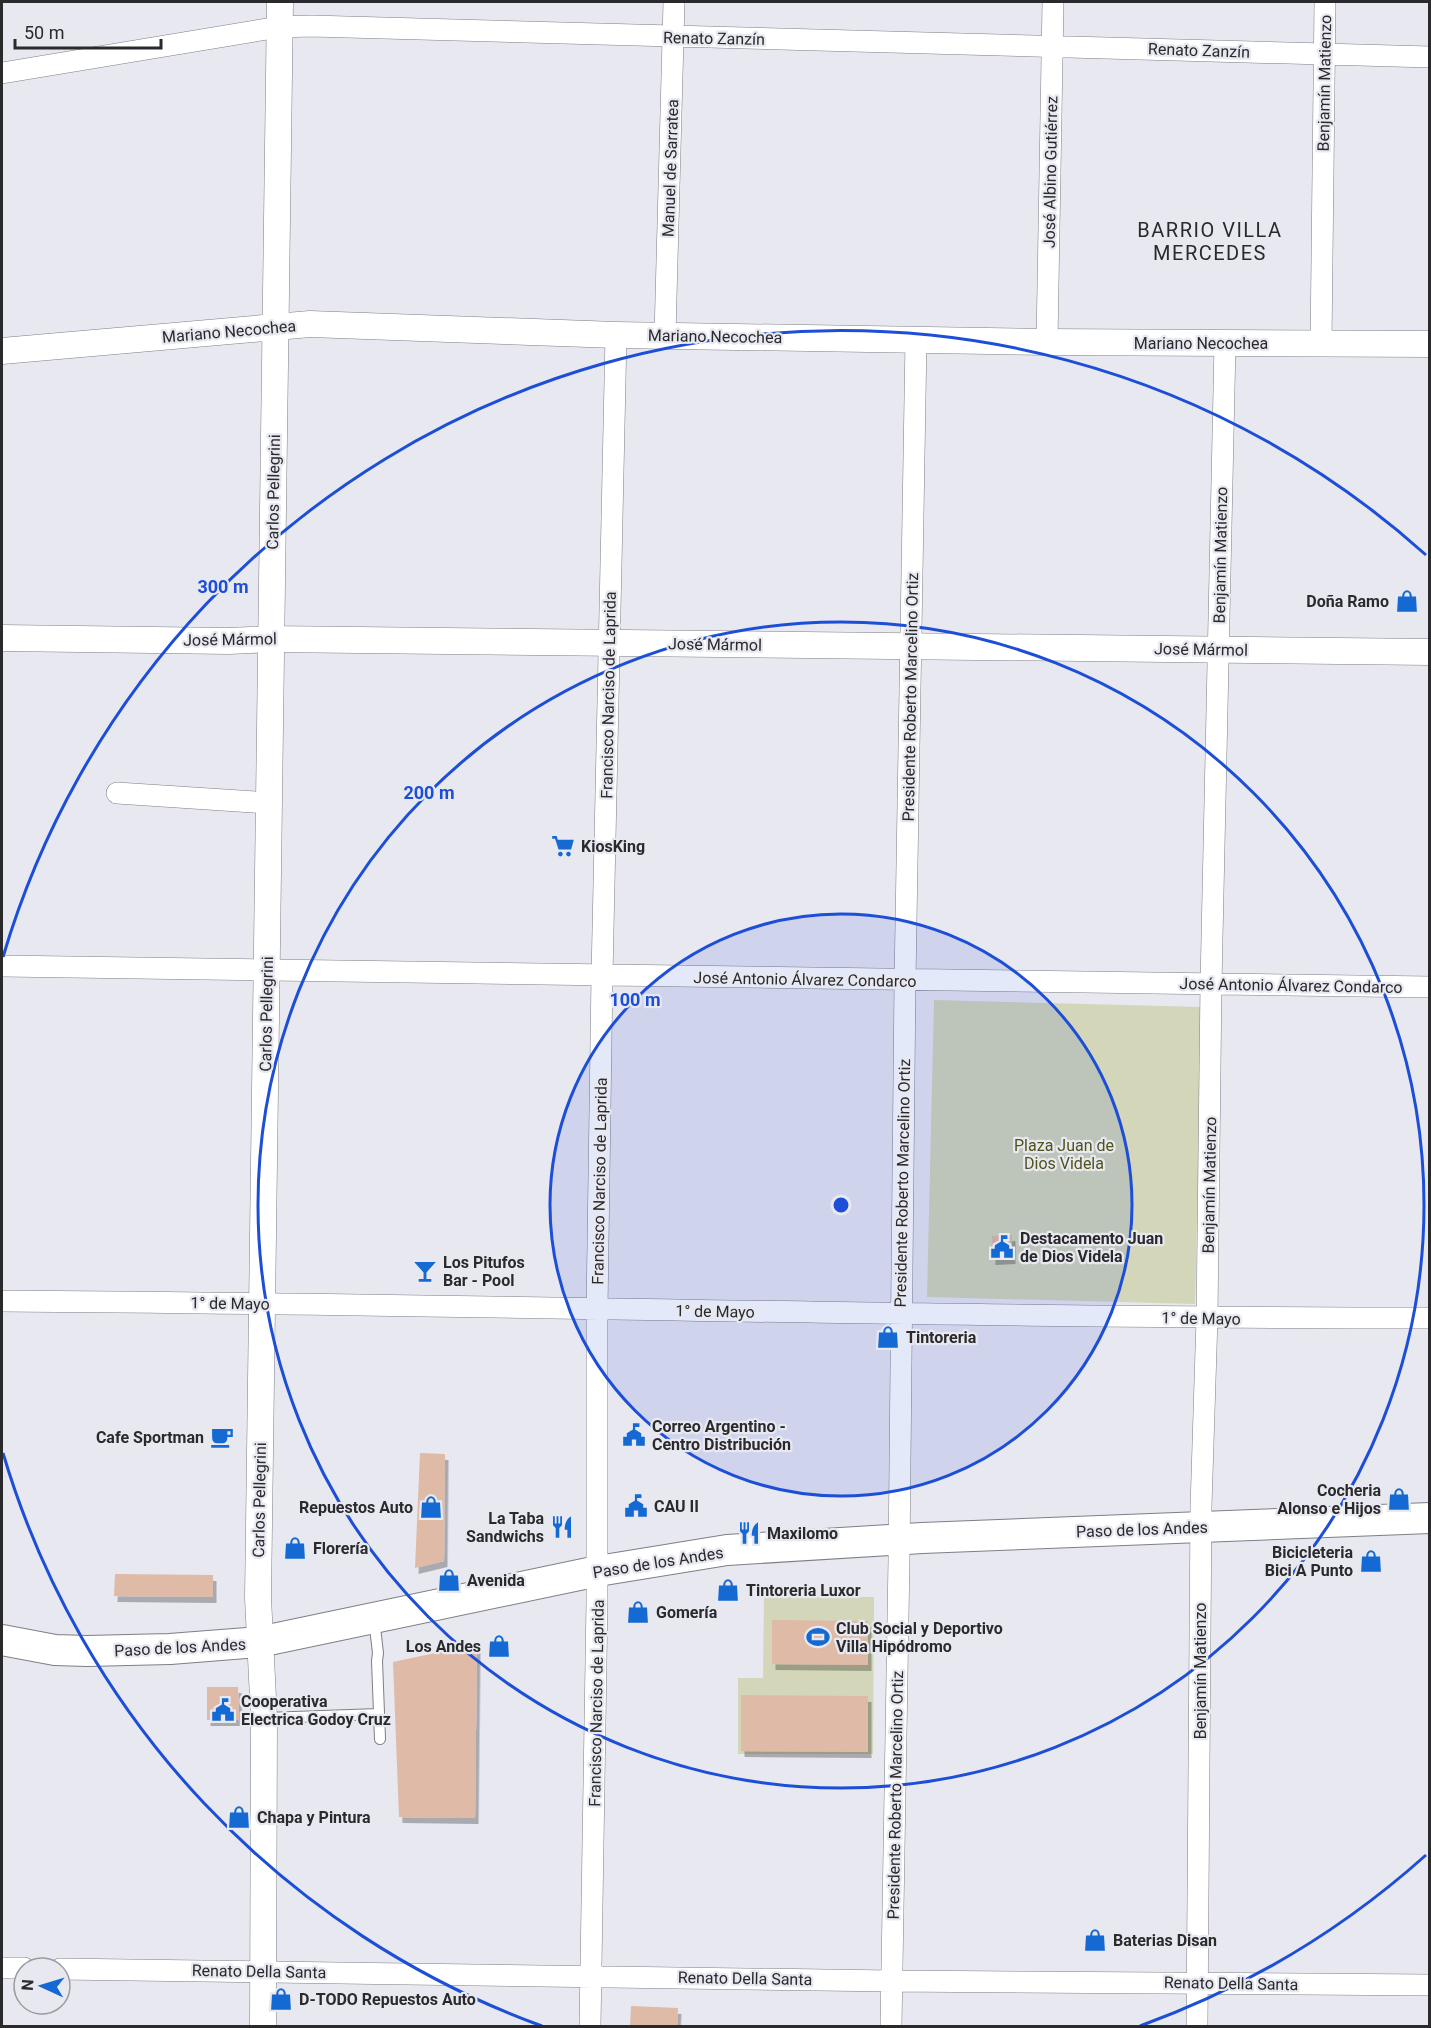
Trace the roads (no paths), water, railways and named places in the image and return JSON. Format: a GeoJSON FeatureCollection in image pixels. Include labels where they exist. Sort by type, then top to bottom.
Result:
{"type":"FeatureCollection","features":[{"type":"Feature","properties":{"kind":"main road","name":"Paso de los Andes"},"geometry":{"type":"LineString","coordinates":[[2,1640],[45,1648],[87,1652],[171,1649],[259,1642],[598,1570],[727,1550],[899,1539],[1430,1518]]}},
{"type":"Feature","properties":{"kind":"street","name":"Carlos Pellegrini"},"geometry":{"type":"LineString","coordinates":[[263,2026],[264,1718],[258,1598],[280,2]]}},
{"type":"Feature","properties":{"kind":"street","name":"Manuel de Sarratea"},"geometry":{"type":"LineString","coordinates":[[665,335],[674,2]]}},
{"type":"Feature","properties":{"kind":"street","name":"José Albino Gutiérrez"},"geometry":{"type":"LineString","coordinates":[[1047,342],[1053,2]]}},
{"type":"Feature","properties":{"kind":"street","name":"Benjamín Matienzo"},"geometry":{"type":"LineString","coordinates":[[1321,344],[1325,2]]}},
{"type":"Feature","properties":{"kind":"street","name":"Renato Zanzín"},"geometry":{"type":"LineString","coordinates":[[2,73],[279,27],[312,26],[1430,57]]}},
{"type":"Feature","properties":{"kind":"street","name":"Mariano Necochea"},"geometry":{"type":"LineString","coordinates":[[2,351],[310,324],[616,335],[1225,344],[1430,344]]}},
{"type":"Feature","properties":{"kind":"street","name":"Francisco Narciso de Laprida"},"geometry":{"type":"LineString","coordinates":[[590,2026],[598,1570],[597,1310],[602,976],[616,335]]}},
{"type":"Feature","properties":{"kind":"street","name":"Presidente Roberto Marcelino Ortiz"},"geometry":{"type":"LineString","coordinates":[[891,2026],[916,340]]}},
{"type":"Feature","properties":{"kind":"street","name":"Benjamín Matienzo"},"geometry":{"type":"LineString","coordinates":[[1197,2026],[1201,1527],[1225,344]]}},
{"type":"Feature","properties":{"kind":"street","name":"José Mármol"},"geometry":{"type":"LineString","coordinates":[[2,638],[609,642],[1430,652]]}},
{"type":"Feature","properties":{"kind":"street"},"geometry":{"type":"LineString","coordinates":[[117,793],[269,803]]}},
{"type":"Feature","properties":{"kind":"street","name":"José Antonio Álvarez Condarco"},"geometry":{"type":"LineString","coordinates":[[2,966],[266,972],[1430,987]]}},
{"type":"Feature","properties":{"kind":"street","name":"1° de Mayo"},"geometry":{"type":"LineString","coordinates":[[2,1301],[1207,1318],[1430,1318]]}},
{"type":"Feature","properties":{"kind":"street","name":"Renato Della Santa"},"geometry":{"type":"LineString","coordinates":[[72,1969],[892,1981],[1430,1985]]}},
{"type":"Feature","properties":{"kind":"lane"},"geometry":{"type":"LineString","coordinates":[[374,1619],[378,1653],[376,1661],[380,1739]]}},
{"type":"Feature","properties":{"kind":"lane"},"geometry":{"type":"LineString","coordinates":[[264,1718],[379,1714]]}},
{"type":"Feature","properties":{"kind":"place","name":"Doña Ramo"},"geometry":{"type":"Point","coordinates":[1407,601]}},
{"type":"Feature","properties":{"kind":"place","name":"KiosKing"},"geometry":{"type":"Point","coordinates":[563,846]}},
{"type":"Feature","properties":{"kind":"place","name":"Destacamento Juan de Dios Videla"},"geometry":{"type":"Point","coordinates":[1002,1247]}},
{"type":"Feature","properties":{"kind":"place","name":"Los Pitufos Bar - Pool"},"geometry":{"type":"Point","coordinates":[425,1271]}},
{"type":"Feature","properties":{"kind":"place","name":"Tintoreria"},"geometry":{"type":"Point","coordinates":[888,1337]}},
{"type":"Feature","properties":{"kind":"place","name":"Correo Argentino - Centro Distribución"},"geometry":{"type":"Point","coordinates":[634,1435]}},
{"type":"Feature","properties":{"kind":"place","name":"Cafe Sportman"},"geometry":{"type":"Point","coordinates":[222,1437]}},
{"type":"Feature","properties":{"kind":"place","name":"Cocheria Alonso e Hijos"},"geometry":{"type":"Point","coordinates":[1399,1499]}},
{"type":"Feature","properties":{"kind":"place","name":"CAU II"},"geometry":{"type":"Point","coordinates":[636,1506]}},
{"type":"Feature","properties":{"kind":"place","name":"Repuestos Auto"},"geometry":{"type":"Point","coordinates":[431,1507]}},
{"type":"Feature","properties":{"kind":"place","name":"La Taba Sandwichs"},"geometry":{"type":"Point","coordinates":[562,1527]}},
{"type":"Feature","properties":{"kind":"place","name":"Maxilomo"},"geometry":{"type":"Point","coordinates":[749,1533]}},
{"type":"Feature","properties":{"kind":"place","name":"Florería"},"geometry":{"type":"Point","coordinates":[295,1548]}},
{"type":"Feature","properties":{"kind":"place","name":"Bicicleteria Bici A Punto"},"geometry":{"type":"Point","coordinates":[1371,1561]}},
{"type":"Feature","properties":{"kind":"place","name":"Avenida"},"geometry":{"type":"Point","coordinates":[449,1580]}},
{"type":"Feature","properties":{"kind":"place","name":"Tintoreria Luxor"},"geometry":{"type":"Point","coordinates":[728,1590]}},
{"type":"Feature","properties":{"kind":"place","name":"Gomería"},"geometry":{"type":"Point","coordinates":[638,1612]}},
{"type":"Feature","properties":{"kind":"place","name":"Club Social y Deportivo Villa Hipódromo"},"geometry":{"type":"Point","coordinates":[818,1637]}},
{"type":"Feature","properties":{"kind":"place","name":"Los Andes"},"geometry":{"type":"Point","coordinates":[499,1646]}},
{"type":"Feature","properties":{"kind":"place","name":"Cooperativa Electrica Godoy Cruz"},"geometry":{"type":"Point","coordinates":[223,1710]}},
{"type":"Feature","properties":{"kind":"place","name":"Chapa y Pintura"},"geometry":{"type":"Point","coordinates":[239,1817]}},
{"type":"Feature","properties":{"kind":"place","name":"Baterias Disan"},"geometry":{"type":"Point","coordinates":[1095,1940]}},
{"type":"Feature","properties":{"kind":"place","name":"D-TODO Repuestos Auto"},"geometry":{"type":"Point","coordinates":[281,1999]}},
{"type":"Feature","properties":{"kind":"district","name":"BARRIO VILLA MERCEDES"},"geometry":{"type":"Point","coordinates":[1210,242]}},
{"type":"Feature","properties":{"kind":"park label","name":"Plaza Juan de Dios Videla"},"geometry":{"type":"Point","coordinates":[1064,1154]}}]}
